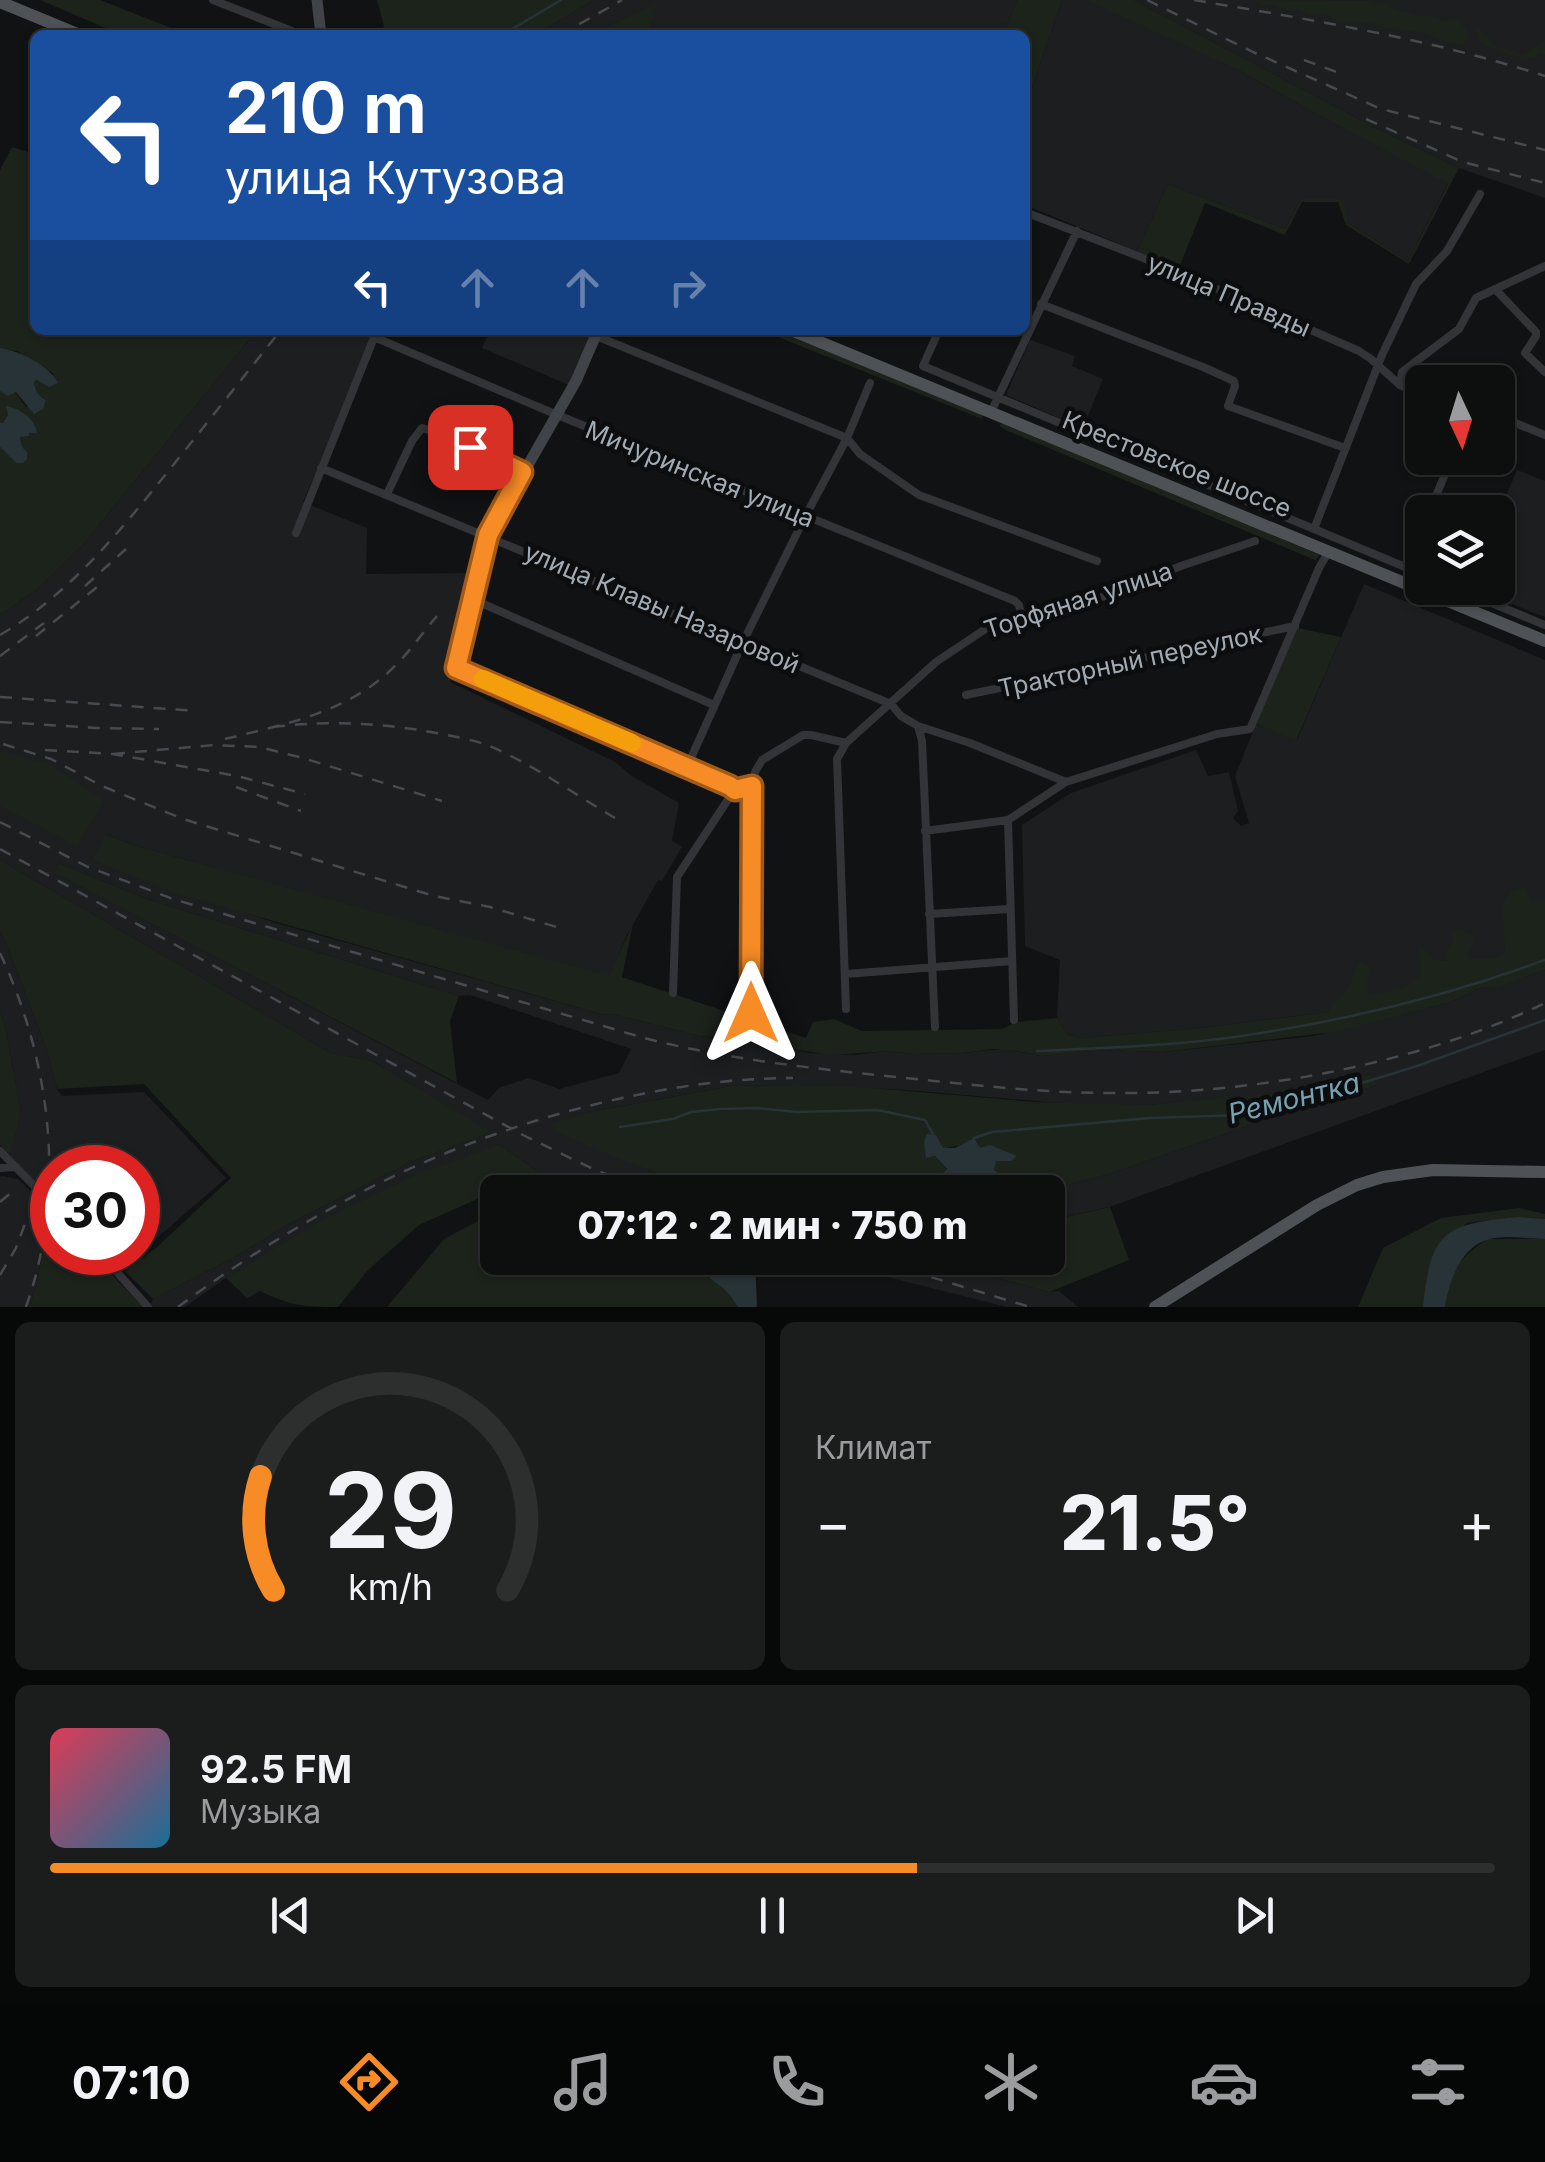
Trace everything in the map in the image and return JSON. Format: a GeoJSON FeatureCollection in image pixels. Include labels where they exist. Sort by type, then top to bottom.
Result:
{"type":"FeatureCollection","features":[{"type":"Feature","properties":{"kind":"main road"},"geometry":{"type":"LineString","coordinates":[[0,2],[22,5],[70,30]]}},
{"type":"Feature","properties":{"kind":"main road","name":"Крестовское шоссе"},"geometry":{"type":"LineString","coordinates":[[803,335],[1545,641]]}},
{"type":"Feature","properties":{"kind":"main road"},"geometry":{"type":"LineString","coordinates":[[1155,1307],[1317,1205],[1358,1184],[1434,1170],[1545,1172]]}},
{"type":"Feature","properties":{"kind":"street"},"geometry":{"type":"LineString","coordinates":[[213,0],[289,30]]}},
{"type":"Feature","properties":{"kind":"street"},"geometry":{"type":"LineString","coordinates":[[317,0],[320,30]]}},
{"type":"Feature","properties":{"kind":"street"},"geometry":{"type":"LineString","coordinates":[[1314,529],[1382,355],[1416,284],[1448,251],[1480,194]]}},
{"type":"Feature","properties":{"kind":"street","name":"улица Правды"},"geometry":{"type":"LineString","coordinates":[[1030,214],[1169,268],[1360,352],[1405,387]]}},
{"type":"Feature","properties":{"kind":"street"},"geometry":{"type":"LineString","coordinates":[[1030,328],[1077,231]]}},
{"type":"Feature","properties":{"kind":"street"},"geometry":{"type":"LineString","coordinates":[[1400,385],[1402,372],[1459,329],[1476,298],[1545,266]]}},
{"type":"Feature","properties":{"kind":"street"},"geometry":{"type":"LineString","coordinates":[[1495,289],[1536,332],[1525,353],[1545,372]]}},
{"type":"Feature","properties":{"kind":"street"},"geometry":{"type":"LineString","coordinates":[[1041,304],[1203,366],[1234,381],[1228,406],[1345,448]]}},
{"type":"Feature","properties":{"kind":"street"},"geometry":{"type":"LineString","coordinates":[[296,533],[375,335]]}},
{"type":"Feature","properties":{"kind":"street","name":"Мичуринская улица"},"geometry":{"type":"LineString","coordinates":[[380,335],[556,414],[1015,601],[1021,614]]}},
{"type":"Feature","properties":{"kind":"street"},"geometry":{"type":"LineString","coordinates":[[596,335],[576,380],[488,535],[456,668],[735,790]]}},
{"type":"Feature","properties":{"kind":"street"},"geometry":{"type":"LineString","coordinates":[[602,335],[847,438],[860,454],[919,494],[1097,561]]}},
{"type":"Feature","properties":{"kind":"street"},"geometry":{"type":"LineString","coordinates":[[937,335],[924,366],[1405,567]]}},
{"type":"Feature","properties":{"kind":"street"},"geometry":{"type":"LineString","coordinates":[[992,412],[1027,335]]}},
{"type":"Feature","properties":{"kind":"street"},"geometry":{"type":"LineString","coordinates":[[687,766],[870,383]]}},
{"type":"Feature","properties":{"kind":"street"},"geometry":{"type":"LineString","coordinates":[[1515,423],[1545,434]]}},
{"type":"Feature","properties":{"kind":"street"},"geometry":{"type":"LineString","coordinates":[[387,494],[422,428],[522,472]]}},
{"type":"Feature","properties":{"kind":"street","name":"улица Клавы Назаровой"},"geometry":{"type":"LineString","coordinates":[[322,468],[890,704],[918,726],[1066,782]]}},
{"type":"Feature","properties":{"kind":"street","name":"Торфяная улица"},"geometry":{"type":"LineString","coordinates":[[846,742],[936,662],[993,624],[1106,596],[1255,541]]}},
{"type":"Feature","properties":{"kind":"street"},"geometry":{"type":"LineString","coordinates":[[925,831],[1008,820],[1066,782],[1217,734],[1250,729],[1329,551]]}},
{"type":"Feature","properties":{"kind":"street"},"geometry":{"type":"LineString","coordinates":[[472,599],[714,705]]}},
{"type":"Feature","properties":{"kind":"street"},"geometry":{"type":"LineString","coordinates":[[1496,605],[1545,625]]}},
{"type":"Feature","properties":{"kind":"street","name":"Тракторный переулок"},"geometry":{"type":"LineString","coordinates":[[966,695],[1295,626]]}},
{"type":"Feature","properties":{"kind":"street"},"geometry":{"type":"LineString","coordinates":[[918,726],[922,741],[935,1027]]}},
{"type":"Feature","properties":{"kind":"street"},"geometry":{"type":"LineString","coordinates":[[751,1013],[752,786],[762,760],[802,735],[846,742],[837,759],[846,1010]]}},
{"type":"Feature","properties":{"kind":"street"},"geometry":{"type":"LineString","coordinates":[[673,993],[677,877],[735,790],[752,786]]}},
{"type":"Feature","properties":{"kind":"street"},"geometry":{"type":"LineString","coordinates":[[1008,820],[1014,1020]]}},
{"type":"Feature","properties":{"kind":"street"},"geometry":{"type":"LineString","coordinates":[[929,914],[1010,909]]}},
{"type":"Feature","properties":{"kind":"street"},"geometry":{"type":"LineString","coordinates":[[846,974],[1012,961]]}},
{"type":"Feature","properties":{"kind":"street"},"geometry":{"type":"LineString","coordinates":[[0,1151],[30,1181]]}},
{"type":"Feature","properties":{"kind":"street"},"geometry":{"type":"LineString","coordinates":[[0,1168],[16,1167]]}},
{"type":"Feature","properties":{"kind":"street"},"geometry":{"type":"LineString","coordinates":[[120,1275],[148,1307]]}},
{"type":"Feature","properties":{"kind":"shaded area"},"geometry":{"type":"Polygon","coordinates":[[[40,0],[100,0],[176,30],[110,30],[40,0]]]}},
{"type":"Feature","properties":{"kind":"shaded area"},"geometry":{"type":"Polygon","coordinates":[[[377,0],[594,0],[543,30],[382,30],[377,0]]]}},
{"type":"Feature","properties":{"kind":"shaded area"},"geometry":{"type":"Polygon","coordinates":[[[594,0],[1017,0],[1005,30],[650,30],[655,5],[599,30],[543,30],[594,0]]]}},
{"type":"Feature","properties":{"kind":"shaded area"},"geometry":{"type":"Polygon","coordinates":[[[1017,0],[1062,0],[1030,93],[1030,30],[1005,30],[1017,0]]]}},
{"type":"Feature","properties":{"kind":"shaded area"},"geometry":{"type":"Polygon","coordinates":[[[1062,0],[1086,0],[1240,71],[1448,183],[1408,261],[1349,223],[1340,199],[1301,199],[1285,229],[1168,184],[1137,251],[1030,207],[1030,93],[1062,0]]]}},
{"type":"Feature","properties":{"kind":"shaded area"},"geometry":{"type":"Polygon","coordinates":[[[1086,0],[1134,0],[1459,168],[1409,264],[1346,225],[1338,202],[1302,202],[1285,235],[1205,203],[1179,268],[1137,251],[1168,184],[1285,229],[1301,199],[1341,199],[1349,223],[1408,261],[1448,184],[1240,71],[1086,0]]]}},
{"type":"Feature","properties":{"kind":"shaded area"},"geometry":{"type":"Polygon","coordinates":[[[1134,0],[1545,0],[1545,198],[1459,168],[1134,0]]]}},
{"type":"Feature","properties":{"kind":"shaded area"},"geometry":{"type":"Polygon","coordinates":[[[1254,0],[1385,3],[1417,16],[1432,16],[1446,22],[1455,19],[1469,36],[1464,45],[1447,43],[1424,33],[1372,23],[1336,22],[1327,14],[1309,15],[1298,9],[1288,12],[1254,0]]]}},
{"type":"Feature","properties":{"kind":"shaded area"},"geometry":{"type":"Polygon","coordinates":[[[656,4],[650,30],[599,30],[656,4]]]}},
{"type":"Feature","properties":{"kind":"shaded area"},"geometry":{"type":"Polygon","coordinates":[[[1476,24],[1493,45],[1523,55],[1545,39],[1545,56],[1539,52],[1535,59],[1523,60],[1483,45],[1476,24]]]}},
{"type":"Feature","properties":{"kind":"shaded area"},"geometry":{"type":"Polygon","coordinates":[[[12,147],[30,152],[30,335],[253,335],[82,546],[39,588],[0,615],[0,447],[16,463],[22,447],[20,437],[36,426],[21,411],[8,413],[0,423],[0,391],[8,395],[15,392],[26,407],[41,398],[34,382],[54,374],[17,351],[0,348],[0,170],[12,147]]]}},
{"type":"Feature","properties":{"kind":"shaded area"},"geometry":{"type":"Polygon","coordinates":[[[253,335],[375,335],[303,502],[367,528],[366,574],[475,573],[450,682],[615,762],[679,803],[672,841],[682,847],[626,937],[610,977],[133,845],[107,834],[92,860],[276,923],[601,1014],[699,1036],[809,1053],[913,1054],[1004,1049],[1041,1056],[1105,1050],[1163,1052],[1314,1036],[1448,1003],[1481,988],[1545,970],[1545,1050],[1112,1206],[1065,1217],[1065,1185],[1372,1087],[1361,1075],[1247,1097],[1147,1105],[1084,1105],[907,1090],[732,1086],[638,1103],[595,1111],[562,1134],[663,1175],[543,1175],[500,1145],[226,1278],[185,1307],[150,1307],[153,1299],[287,1225],[410,1162],[491,1132],[372,1061],[331,1053],[0,860],[0,615],[39,588],[82,546],[253,335]],[[59,863],[56,873],[488,1100],[499,1088],[529,1078],[559,1089],[619,1073],[631,1049],[470,995],[459,996],[147,899],[59,863]]]}},
{"type":"Feature","properties":{"kind":"shaded area"},"geometry":{"type":"Polygon","coordinates":[[[488,335],[591,335],[569,385],[482,348],[488,335]]]}},
{"type":"Feature","properties":{"kind":"shaded area"},"geometry":{"type":"Polygon","coordinates":[[[773,335],[787,335],[983,414],[982,419],[773,335]]]}},
{"type":"Feature","properties":{"kind":"shaded area"},"geometry":{"type":"Polygon","coordinates":[[[1030,340],[1075,356],[1072,366],[1103,379],[1083,428],[1006,395],[1030,340]]]}},
{"type":"Feature","properties":{"kind":"shaded area"},"geometry":{"type":"Polygon","coordinates":[[[0,348],[33,360],[54,377],[58,383],[49,387],[34,382],[37,392],[46,400],[43,409],[34,414],[16,392],[8,396],[0,391],[0,348]]]}},
{"type":"Feature","properties":{"kind":"shaded area"},"geometry":{"type":"Polygon","coordinates":[[[6,406],[26,415],[36,428],[37,433],[20,437],[27,452],[23,463],[16,463],[0,447],[0,423],[8,414],[6,406]]]}},
{"type":"Feature","properties":{"kind":"shaded area"},"geometry":{"type":"Polygon","coordinates":[[[1002,423],[1320,555],[1315,560],[1008,431],[999,426],[1002,423]]]}},
{"type":"Feature","properties":{"kind":"shaded area"},"geometry":{"type":"Polygon","coordinates":[[[1517,470],[1545,481],[1545,617],[1514,605],[1515,495],[1506,495],[1517,470]]]}},
{"type":"Feature","properties":{"kind":"shaded area"},"geometry":{"type":"Polygon","coordinates":[[[1364,584],[1405,601],[1405,605],[1414,605],[1545,660],[1545,953],[1329,1012],[1200,1028],[1080,1038],[1067,1034],[1057,1018],[1060,960],[1025,946],[1022,825],[1071,793],[1196,750],[1208,776],[1229,772],[1238,811],[1233,818],[1241,826],[1249,823],[1235,776],[1256,724],[1297,740],[1364,584]]]}},
{"type":"Feature","properties":{"kind":"shaded area"},"geometry":{"type":"Polygon","coordinates":[[[1293,627],[1341,637],[1296,741],[1252,722],[1293,627]]]}},
{"type":"Feature","properties":{"kind":"shaded area"},"geometry":{"type":"Polygon","coordinates":[[[0,751],[49,764],[104,801],[77,846],[0,806],[0,751]]]}},
{"type":"Feature","properties":{"kind":"shaded area"},"geometry":{"type":"Polygon","coordinates":[[[106,834],[133,845],[609,976],[633,924],[622,977],[806,1038],[813,1022],[834,1019],[862,1031],[1002,1029],[1017,1022],[1057,1018],[1067,1034],[1080,1038],[1329,1012],[1331,1004],[1347,991],[1358,963],[1370,968],[1366,986],[1369,995],[1402,988],[1419,978],[1421,947],[1434,960],[1448,961],[1445,952],[1453,941],[1453,932],[1458,930],[1474,938],[1468,954],[1471,959],[1504,954],[1503,905],[1514,891],[1525,888],[1532,900],[1545,902],[1545,970],[1498,987],[1481,988],[1448,1003],[1334,1032],[1163,1052],[1105,1050],[1041,1056],[994,1049],[832,1055],[699,1036],[601,1014],[175,893],[92,860],[106,834]]]}},
{"type":"Feature","properties":{"kind":"shaded area"},"geometry":{"type":"Polygon","coordinates":[[[0,860],[331,1053],[372,1061],[492,1132],[410,1162],[153,1299],[129,1275],[160,1275],[160,1244],[231,1178],[144,1084],[57,1089],[47,1050],[0,933],[0,860]]]}},
{"type":"Feature","properties":{"kind":"shaded area"},"geometry":{"type":"Polygon","coordinates":[[[59,863],[147,899],[459,996],[450,1021],[457,1083],[55,873],[59,863]]]}},
{"type":"Feature","properties":{"kind":"shaded area"},"geometry":{"type":"Polygon","coordinates":[[[0,933],[62,1096],[144,1092],[226,1178],[160,1235],[160,1145],[30,1145],[30,1177],[10,1156],[21,1112],[0,1010],[0,933]]]}},
{"type":"Feature","properties":{"kind":"shaded area"},"geometry":{"type":"Polygon","coordinates":[[[0,1010],[21,1112],[10,1156],[0,1145],[0,1010]]]}},
{"type":"Feature","properties":{"kind":"shaded area"},"geometry":{"type":"Polygon","coordinates":[[[1361,1075],[1375,1076],[1372,1087],[1065,1185],[1065,1175],[1002,1175],[994,1170],[996,1160],[961,1146],[926,1158],[935,1156],[947,1175],[663,1175],[599,1151],[562,1134],[552,1125],[595,1111],[732,1086],[860,1087],[1034,1102],[1147,1105],[1287,1092],[1361,1075]]]}},
{"type":"Feature","properties":{"kind":"shaded area"},"geometry":{"type":"Polygon","coordinates":[[[927,1134],[936,1135],[943,1148],[955,1148],[974,1138],[980,1148],[990,1145],[1017,1156],[1011,1161],[996,1161],[994,1170],[1002,1175],[942,1175],[947,1169],[935,1156],[926,1158],[927,1134]]]}},
{"type":"Feature","properties":{"kind":"shaded area"},"geometry":{"type":"Polygon","coordinates":[[[500,1145],[543,1175],[480,1175],[480,1198],[419,1225],[368,1270],[338,1307],[298,1305],[260,1291],[247,1298],[226,1278],[322,1220],[417,1174],[500,1145]]]}},
{"type":"Feature","properties":{"kind":"shaded area"},"geometry":{"type":"Polygon","coordinates":[[[0,1177],[18,1179],[30,1190],[30,1275],[38,1275],[29,1307],[0,1307],[0,1177]]]}},
{"type":"Feature","properties":{"kind":"shaded area"},"geometry":{"type":"Polygon","coordinates":[[[1110,1207],[1129,1260],[1049,1292],[988,1275],[1065,1275],[1065,1217],[1110,1207]]]}},
{"type":"Feature","properties":{"kind":"shaded area"},"geometry":{"type":"Polygon","coordinates":[[[1519,1208],[1545,1214],[1545,1219],[1518,1217],[1466,1223],[1430,1273],[1423,1307],[1358,1307],[1383,1248],[1441,1218],[1519,1208]]]}},
{"type":"Feature","properties":{"kind":"shaded area"},"geometry":{"type":"Polygon","coordinates":[[[1518,1217],[1545,1219],[1545,1239],[1500,1237],[1478,1244],[1457,1267],[1445,1307],[1423,1307],[1431,1262],[1446,1236],[1473,1223],[1518,1217]]]}},
{"type":"Feature","properties":{"kind":"shaded area"},"geometry":{"type":"Polygon","coordinates":[[[480,1220],[480,1275],[707,1275],[738,1307],[387,1307],[444,1239],[480,1220]]]}},
{"type":"Feature","properties":{"kind":"shaded area"},"geometry":{"type":"Polygon","coordinates":[[[1489,1239],[1545,1239],[1545,1307],[1445,1307],[1458,1267],[1470,1251],[1489,1239]]]}},
{"type":"Feature","properties":{"kind":"shaded area"},"geometry":{"type":"Polygon","coordinates":[[[38,1275],[112,1275],[143,1307],[29,1307],[38,1275]]]}},
{"type":"Feature","properties":{"kind":"shaded area"},"geometry":{"type":"Polygon","coordinates":[[[707,1275],[756,1275],[757,1307],[738,1307],[707,1275]]]}},
{"type":"Feature","properties":{"kind":"shaded area"},"geometry":{"type":"Polygon","coordinates":[[[879,1275],[988,1275],[1049,1292],[1059,1291],[1078,1307],[1007,1307],[879,1275]]]}},
{"type":"Feature","properties":{"kind":"waterway"},"geometry":{"type":"LineString","coordinates":[[510,30],[561,0]]}},
{"type":"Feature","properties":{"kind":"waterway"},"geometry":{"type":"LineString","coordinates":[[1037,1051],[1203,1041],[1308,1025],[1388,1008],[1545,960]]}},
{"type":"Feature","properties":{"kind":"waterway","name":"Ремонтка"},"geometry":{"type":"LineString","coordinates":[[974,1138],[992,1132],[1150,1118],[1242,1115],[1417,1066],[1545,1020]]}},
{"type":"Feature","properties":{"kind":"waterway"},"geometry":{"type":"LineString","coordinates":[[620,1127],[720,1109],[877,1110],[925,1120],[933,1134]]}},
{"type":"Feature","properties":{"kind":"railway"},"geometry":{"type":"LineString","coordinates":[[569,30],[622,0]]}},
{"type":"Feature","properties":{"kind":"railway"},"geometry":{"type":"LineString","coordinates":[[1147,0],[1381,109],[1545,150]]}},
{"type":"Feature","properties":{"kind":"railway"},"geometry":{"type":"LineString","coordinates":[[1194,0],[1415,41],[1545,76]]}},
{"type":"Feature","properties":{"kind":"railway"},"geometry":{"type":"LineString","coordinates":[[1304,60],[1342,74]]}},
{"type":"Feature","properties":{"kind":"railway"},"geometry":{"type":"LineString","coordinates":[[1366,119],[1463,162],[1545,183]]}},
{"type":"Feature","properties":{"kind":"railway"},"geometry":{"type":"LineString","coordinates":[[0,635],[49,600],[113,538],[277,335]]}},
{"type":"Feature","properties":{"kind":"railway"},"geometry":{"type":"LineString","coordinates":[[85,586],[126,549]]}},
{"type":"Feature","properties":{"kind":"railway"},"geometry":{"type":"LineString","coordinates":[[36,636],[102,583]]}},
{"type":"Feature","properties":{"kind":"railway"},"geometry":{"type":"LineString","coordinates":[[225,739],[316,714],[358,694],[396,665],[437,616]]}},
{"type":"Feature","properties":{"kind":"railway"},"geometry":{"type":"LineString","coordinates":[[0,656],[44,623]]}},
{"type":"Feature","properties":{"kind":"railway"},"geometry":{"type":"LineString","coordinates":[[0,697],[197,711]]}},
{"type":"Feature","properties":{"kind":"railway"},"geometry":{"type":"LineString","coordinates":[[0,722],[159,729]]}},
{"type":"Feature","properties":{"kind":"railway"},"geometry":{"type":"LineString","coordinates":[[273,727],[379,725],[476,742],[520,761],[615,818]]}},
{"type":"Feature","properties":{"kind":"railway"},"geometry":{"type":"LineString","coordinates":[[3,744],[51,759],[102,786],[183,819],[434,896],[490,907],[563,929]]}},
{"type":"Feature","properties":{"kind":"railway"},"geometry":{"type":"LineString","coordinates":[[113,754],[214,745],[259,747],[442,801]]}},
{"type":"Feature","properties":{"kind":"railway"},"geometry":{"type":"LineString","coordinates":[[45,750],[113,754],[237,776],[305,794]]}},
{"type":"Feature","properties":{"kind":"railway"},"geometry":{"type":"LineString","coordinates":[[236,787],[301,811]]}},
{"type":"Feature","properties":{"kind":"railway"},"geometry":{"type":"LineString","coordinates":[[0,822],[88,867],[173,899],[644,1038],[741,1058],[840,1071],[1059,1092],[1219,1088],[1333,1072],[1389,1059],[1444,1043],[1545,1003]]}},
{"type":"Feature","properties":{"kind":"railway"},"geometry":{"type":"LineString","coordinates":[[0,849],[523,1135],[609,1175]]}},
{"type":"Feature","properties":{"kind":"railway"},"geometry":{"type":"LineString","coordinates":[[0,953],[31,1038],[48,1127],[46,1218],[39,1263],[26,1307]]}},
{"type":"Feature","properties":{"kind":"railway"},"geometry":{"type":"LineString","coordinates":[[178,1307],[333,1207],[387,1179],[499,1133],[558,1114],[662,1090],[727,1081],[793,1078]]}},
{"type":"Feature","properties":{"kind":"railway"},"geometry":{"type":"LineString","coordinates":[[0,1202],[12,1192]]}},
{"type":"Feature","properties":{"kind":"railway"},"geometry":{"type":"LineString","coordinates":[[0,1275],[26,1221]]}},
{"type":"Feature","properties":{"kind":"railway"},"geometry":{"type":"LineString","coordinates":[[924,1275],[1030,1307]]}},
{"type":"Feature","properties":{"kind":"slow traffic"},"geometry":{"type":"LineString","coordinates":[[483,679],[632,743]]}},
{"type":"Feature","properties":{"kind":"route"},"geometry":{"type":"LineString","coordinates":[[470,447],[522,472],[488,535],[456,668],[735,790],[752,786],[751,1013]]}}]}
